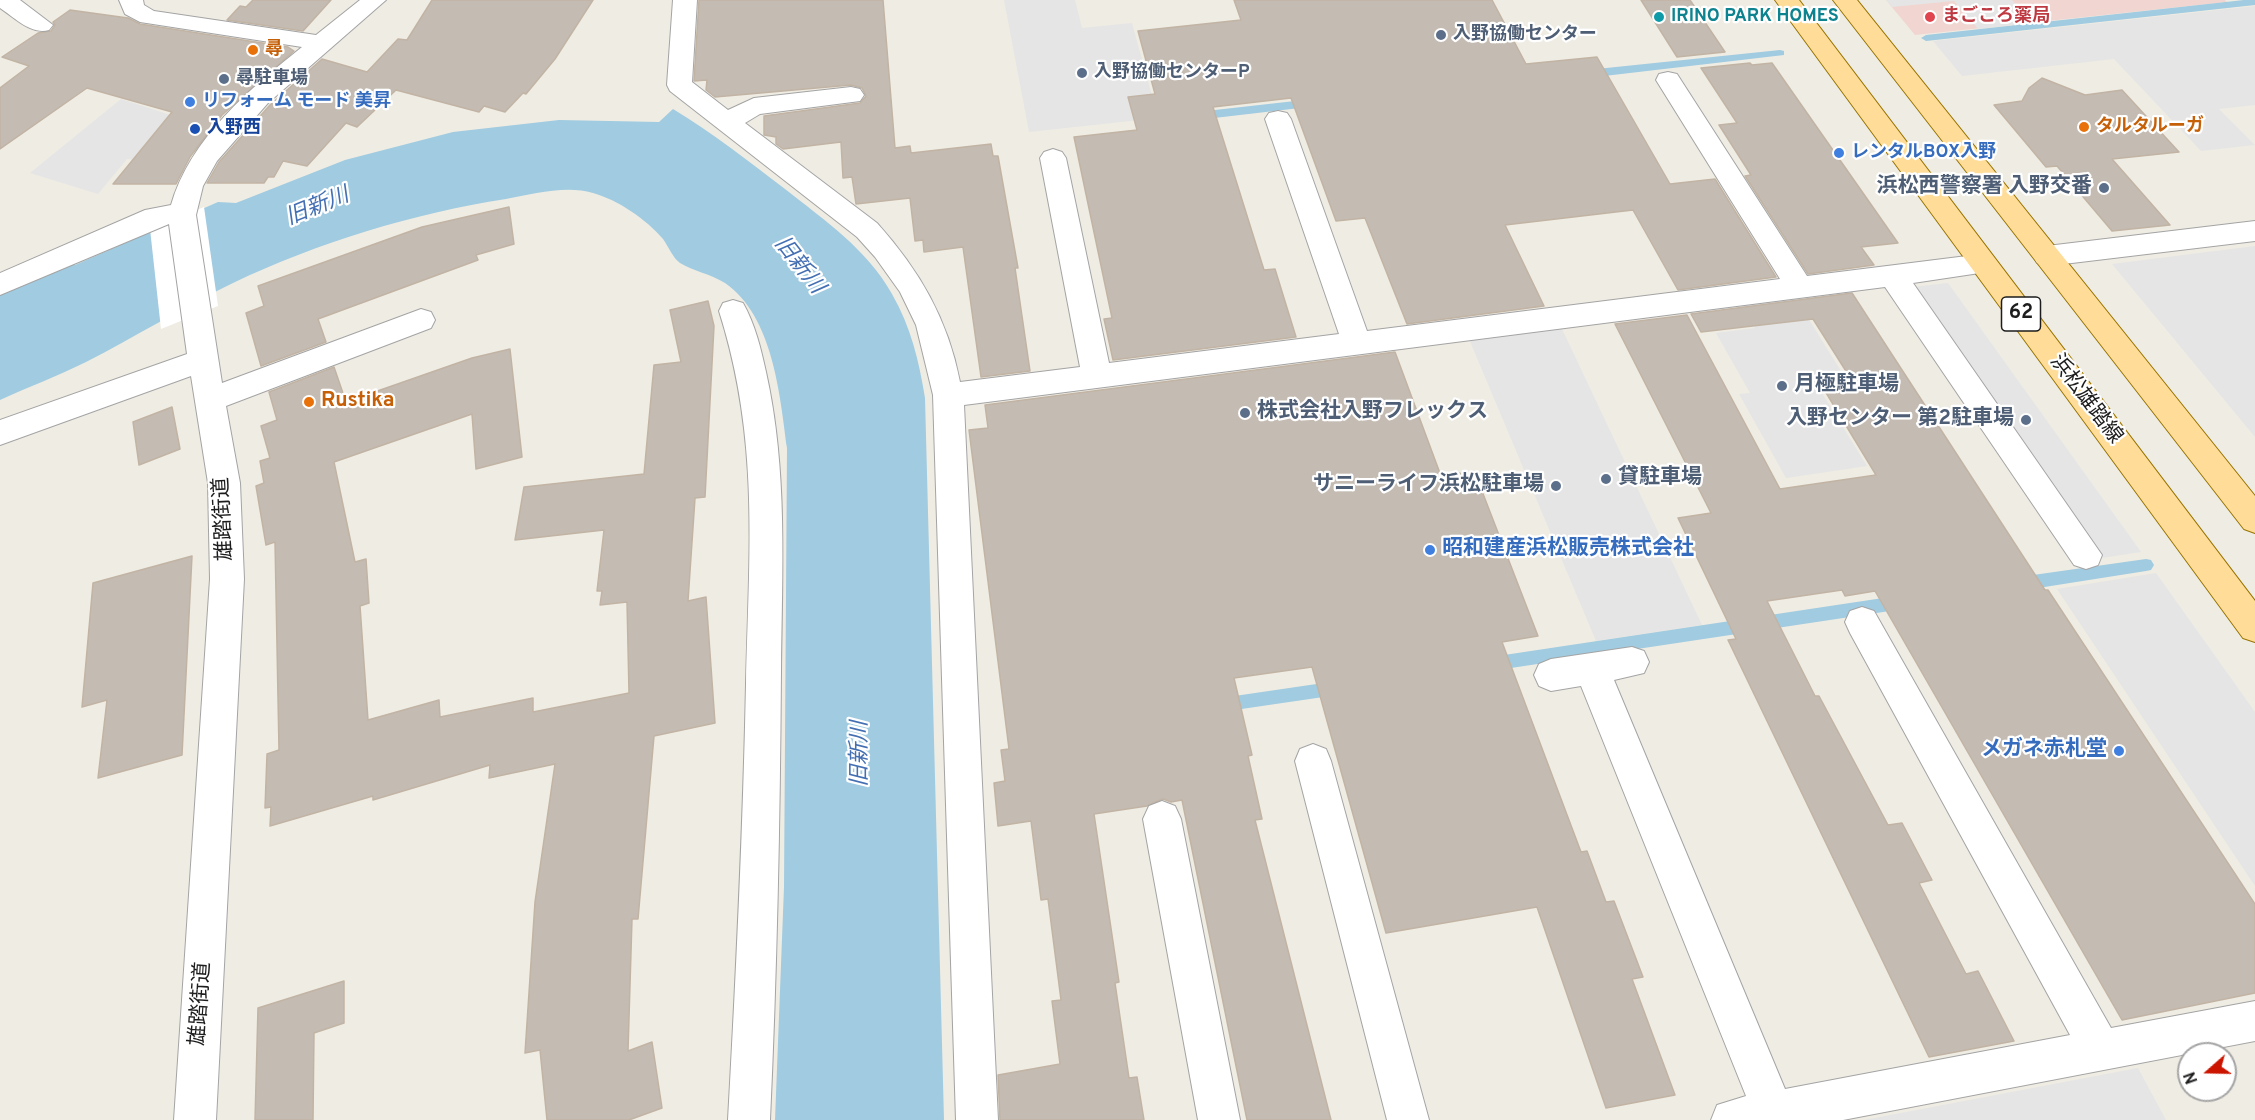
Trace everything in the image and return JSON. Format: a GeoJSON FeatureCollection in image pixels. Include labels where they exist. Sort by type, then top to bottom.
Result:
{"type":"FeatureCollection","features":[{"type":"Feature","properties":{"kind":"main road","name":"浜松雄踏線"},"geometry":{"type":"LineString","coordinates":[[1787,0],[2255,627]]}},
{"type":"Feature","properties":{"kind":"main road","name":"62"},"geometry":{"type":"LineString","coordinates":[[1845,0],[2255,520]]}},
{"type":"Feature","properties":{"kind":"street"},"geometry":{"type":"LineString","coordinates":[[4,0],[41,25]]}},
{"type":"Feature","properties":{"kind":"street"},"geometry":{"type":"LineString","coordinates":[[131,0],[132,9],[148,17],[302,39],[322,45]]}},
{"type":"Feature","properties":{"kind":"street","name":"雄踏街道"},"geometry":{"type":"LineString","coordinates":[[195,1120],[228,579],[224,483],[195,316],[182,214],[188,185],[217,140],[265,92],[374,0]]}},
{"type":"Feature","properties":{"kind":"street"},"geometry":{"type":"LineString","coordinates":[[685,0],[679,85],[867,230],[891,256],[912,285],[929,317],[941,351],[948,395],[977,1120]]}},
{"type":"Feature","properties":{"kind":"street"},"geometry":{"type":"LineString","coordinates":[[1668,80],[1798,287]]}},
{"type":"Feature","properties":{"kind":"street"},"geometry":{"type":"LineString","coordinates":[[727,122],[754,106],[850,95]]}},
{"type":"Feature","properties":{"kind":"street"},"geometry":{"type":"LineString","coordinates":[[1278,119],[1357,343]]}},
{"type":"Feature","properties":{"kind":"street"},"geometry":{"type":"LineString","coordinates":[[1053,158],[1097,376]]}},
{"type":"Feature","properties":{"kind":"street"},"geometry":{"type":"LineString","coordinates":[[0,285],[155,217],[182,214]]}},
{"type":"Feature","properties":{"kind":"street"},"geometry":{"type":"LineString","coordinates":[[2047,256],[2255,231]]}},
{"type":"Feature","properties":{"kind":"street"},"geometry":{"type":"LineString","coordinates":[[948,395],[1983,264]]}},
{"type":"Feature","properties":{"kind":"street"},"geometry":{"type":"LineString","coordinates":[[1892,275],[2086,555]]}},
{"type":"Feature","properties":{"kind":"street"},"geometry":{"type":"LineString","coordinates":[[733,311],[747,346],[762,426],[766,546],[761,892],[749,1120]]}},
{"type":"Feature","properties":{"kind":"street"},"geometry":{"type":"LineString","coordinates":[[211,399],[421,320]]}},
{"type":"Feature","properties":{"kind":"street"},"geometry":{"type":"LineString","coordinates":[[0,433],[203,360]]}},
{"type":"Feature","properties":{"kind":"street"},"geometry":{"type":"LineString","coordinates":[[1862,622],[2101,1050]]}},
{"type":"Feature","properties":{"kind":"street"},"geometry":{"type":"LineString","coordinates":[[1551,675],[1632,663]]}},
{"type":"Feature","properties":{"kind":"street"},"geometry":{"type":"LineString","coordinates":[[1592,669],[1774,1112]]}},
{"type":"Feature","properties":{"kind":"street"},"geometry":{"type":"LineString","coordinates":[[1313,761],[1408,1120]]}},
{"type":"Feature","properties":{"kind":"street"},"geometry":{"type":"LineString","coordinates":[[1162,819],[1219,1120]]}},
{"type":"Feature","properties":{"kind":"street"},"geometry":{"type":"LineString","coordinates":[[1732,1120],[2255,1021]]}},
{"type":"Feature","properties":{"kind":"shaded area","name":"入野協働センターP"},"geometry":{"type":"Polygon","coordinates":[[[1004,0],[1075,0],[1082,28],[1132,23],[1158,118],[1029,132],[1004,0]]]}},
{"type":"Feature","properties":{"kind":"shaded area"},"geometry":{"type":"Polygon","coordinates":[[[1886,0],[2225,0],[2227,2],[1915,35],[1886,0]]]}},
{"type":"Feature","properties":{"kind":"shaded area"},"geometry":{"type":"Polygon","coordinates":[[[1886,0],[2012,0],[2033,23],[1978,29],[1954,1],[1892,7],[1886,0]]]}},
{"type":"Feature","properties":{"kind":"shaded area"},"geometry":{"type":"Polygon","coordinates":[[[2255,6],[2255,105],[2219,109],[2255,145],[2201,151],[2114,59],[1962,76],[1933,41],[2255,6]]]}},
{"type":"Feature","properties":{"kind":"shaded area"},"geometry":{"type":"Polygon","coordinates":[[[121,99],[198,124],[166,163],[127,159],[98,194],[30,173],[121,99]]]}},
{"type":"Feature","properties":{"kind":"shaded area"},"geometry":{"type":"Polygon","coordinates":[[[2255,246],[2255,437],[2112,264],[2255,246]]]}},
{"type":"Feature","properties":{"kind":"shaded area","name":"入野センター 第2駐車場"},"geometry":{"type":"Polygon","coordinates":[[[1948,283],[2141,552],[2102,558],[1913,287],[1948,283]]]}},
{"type":"Feature","properties":{"kind":"shaded area","name":"月極駐車場"},"geometry":{"type":"Polygon","coordinates":[[[1795,297],[1844,376],[1814,380],[1867,466],[1786,478],[1739,394],[1750,393],[1716,333],[1755,328],[1741,304],[1795,297]]]}},
{"type":"Feature","properties":{"kind":"shaded area"},"geometry":{"type":"Polygon","coordinates":[[[1561,327],[1702,625],[1596,641],[1469,339],[1561,327]]]}},
{"type":"Feature","properties":{"kind":"shaded area"},"geometry":{"type":"Polygon","coordinates":[[[2156,573],[2255,712],[2255,886],[2057,589],[2156,573]]]}},
{"type":"Feature","properties":{"kind":"shaded area"},"geometry":{"type":"Polygon","coordinates":[[[2138,1068],[2166,1120],[1864,1120],[2138,1068]]]}},
{"type":"Feature","properties":{"kind":"water","name":"旧新川"},"geometry":{"type":"Polygon","coordinates":[[[673,109],[758,168],[844,236],[857,249],[882,278],[892,294],[904,319],[917,358],[925,398],[944,1120],[775,1120],[784,887],[787,448],[781,404],[764,336],[754,315],[741,297],[720,280],[680,263],[663,239],[640,218],[622,205],[602,196],[583,191],[561,190],[471,205],[401,221],[366,231],[265,268],[214,292],[86,362],[0,400],[0,294],[73,261],[75,265],[218,202],[236,203],[345,160],[453,132],[559,120],[659,122],[673,109]]]}},
{"type":"Feature","properties":{"kind":"pier"},"geometry":{"type":"Polygon","coordinates":[[[204,207],[218,306],[161,329],[150,229],[204,207]]]}},
{"type":"Feature","properties":{"kind":"building"},"geometry":{"type":"Polygon","coordinates":[[[253,0],[331,0],[303,31],[227,20],[240,6],[246,7],[253,0]]]}},
{"type":"Feature","properties":{"kind":"building"},"geometry":{"type":"Polygon","coordinates":[[[432,0],[593,0],[555,59],[526,94],[523,93],[505,112],[484,106],[479,112],[396,90],[357,127],[346,123],[307,166],[283,161],[274,177],[268,177],[264,183],[207,183],[219,162],[270,105],[322,59],[367,72],[398,39],[407,40],[432,0]]]}},
{"type":"Feature","properties":{"kind":"building"},"geometry":{"type":"Polygon","coordinates":[[[699,0],[883,0],[895,148],[910,146],[911,153],[991,144],[993,156],[998,156],[1018,268],[1015,268],[1030,371],[981,377],[963,247],[924,252],[923,240],[915,241],[910,198],[856,204],[852,177],[843,178],[841,142],[783,149],[776,144],[776,137],[764,135],[764,116],[860,103],[866,96],[862,88],[851,85],[715,97],[706,90],[707,80],[694,81],[699,0]]]}},
{"type":"Feature","properties":{"kind":"building"},"geometry":{"type":"Polygon","coordinates":[[[1234,0],[1492,0],[1526,64],[1597,57],[1670,184],[1715,179],[1776,277],[1678,290],[1633,210],[1505,225],[1544,306],[1407,324],[1365,218],[1336,221],[1291,98],[1213,107],[1264,270],[1275,269],[1296,337],[1113,360],[1104,319],[1112,318],[1074,137],[1137,130],[1128,97],[1155,94],[1138,31],[1241,20],[1234,0]]]}},
{"type":"Feature","properties":{"kind":"building"},"geometry":{"type":"Polygon","coordinates":[[[1641,0],[1690,0],[1725,52],[1677,57],[1641,0]]]}},
{"type":"Feature","properties":{"kind":"building"},"geometry":{"type":"Polygon","coordinates":[[[70,10],[128,18],[140,24],[288,47],[294,51],[222,115],[190,157],[176,184],[113,184],[172,112],[87,88],[0,149],[0,88],[29,66],[2,57],[38,33],[51,31],[55,25],[53,22],[70,10]]]}},
{"type":"Feature","properties":{"kind":"building"},"geometry":{"type":"Polygon","coordinates":[[[1750,63],[1752,65],[1772,63],[1898,243],[1861,247],[1874,265],[1808,274],[1745,176],[1751,175],[1719,125],[1737,123],[1701,68],[1750,63]]]}},
{"type":"Feature","properties":{"kind":"building","name":"タルタルーガ"},"geometry":{"type":"Polygon","coordinates":[[[2042,78],[2085,95],[2122,90],[2179,152],[2112,159],[2170,225],[2112,231],[2057,166],[2046,167],[1994,105],[2022,101],[2029,88],[2042,78]]]}},
{"type":"Feature","properties":{"kind":"building"},"geometry":{"type":"Polygon","coordinates":[[[509,207],[514,244],[476,255],[478,260],[318,319],[326,342],[261,366],[246,313],[264,306],[258,286],[422,227],[509,207]]]}},
{"type":"Feature","properties":{"kind":"building"},"geometry":{"type":"Polygon","coordinates":[[[1852,293],[2045,590],[2048,590],[2255,904],[2255,993],[2122,1020],[1875,591],[1845,596],[1842,590],[1767,601],[1815,696],[1819,696],[1888,825],[1902,823],[1932,880],[1919,883],[1966,974],[1978,971],[2014,1041],[1929,1057],[1728,640],[1736,639],[1678,518],[1711,513],[1615,324],[1687,315],[1780,489],[1876,475],[1825,391],[1856,387],[1813,319],[1701,332],[1691,314],[1852,293]]]}},
{"type":"Feature","properties":{"kind":"building"},"geometry":{"type":"Polygon","coordinates":[[[708,301],[714,326],[705,497],[695,498],[688,601],[706,597],[715,723],[654,736],[638,919],[632,919],[628,1051],[652,1042],[662,1108],[629,1120],[547,1120],[540,1050],[525,1053],[535,902],[555,764],[489,778],[490,765],[373,800],[373,796],[270,826],[271,807],[265,808],[267,754],[279,750],[275,542],[266,545],[256,486],[264,483],[260,461],[270,458],[261,426],[277,420],[269,392],[334,367],[346,402],[472,358],[510,349],[522,457],[476,469],[472,414],[334,462],[355,562],[366,559],[369,603],[360,606],[368,720],[439,700],[440,717],[533,698],[533,712],[629,693],[627,602],[600,605],[602,591],[597,591],[604,530],[515,540],[524,487],[644,474],[654,365],[681,362],[670,310],[708,301]]]}},
{"type":"Feature","properties":{"kind":"building"},"geometry":{"type":"Polygon","coordinates":[[[1395,352],[1441,476],[1460,473],[1466,488],[1480,486],[1538,636],[1502,642],[1581,852],[1587,851],[1606,902],[1614,901],[1643,977],[1632,979],[1675,1095],[1606,1108],[1537,907],[1386,933],[1312,667],[1234,678],[1252,755],[1248,756],[1262,819],[1255,820],[1331,1120],[1247,1120],[1182,800],[1171,802],[1163,799],[1147,806],[1094,814],[1119,982],[1115,983],[1129,1078],[1137,1077],[1144,1120],[1000,1120],[998,1075],[1060,1064],[1052,1001],[1061,1000],[1048,899],[1041,900],[1031,821],[998,826],[994,783],[1005,781],[1001,750],[1009,749],[969,430],[988,428],[985,405],[1395,352]]]}},
{"type":"Feature","properties":{"kind":"building"},"geometry":{"type":"Polygon","coordinates":[[[172,407],[180,449],[139,465],[133,422],[172,407]]]}},
{"type":"Feature","properties":{"kind":"building"},"geometry":{"type":"Polygon","coordinates":[[[192,556],[182,755],[98,778],[107,700],[82,707],[93,583],[192,556]]]}},
{"type":"Feature","properties":{"kind":"building"},"geometry":{"type":"Polygon","coordinates":[[[344,981],[344,1023],[314,1033],[313,1120],[255,1120],[258,1008],[344,981]]]}},
{"type":"Feature","properties":{"kind":"waterway"},"geometry":{"type":"LineString","coordinates":[[1926,38],[2255,2]]}},
{"type":"Feature","properties":{"kind":"waterway"},"geometry":{"type":"LineString","coordinates":[[1587,74],[1780,53]]}},
{"type":"Feature","properties":{"kind":"waterway"},"geometry":{"type":"LineString","coordinates":[[1197,116],[1313,103]]}},
{"type":"Feature","properties":{"kind":"waterway"},"geometry":{"type":"LineString","coordinates":[[2019,584],[2146,565]]}},
{"type":"Feature","properties":{"kind":"waterway"},"geometry":{"type":"LineString","coordinates":[[1491,664],[1903,602]]}},
{"type":"Feature","properties":{"kind":"waterway"},"geometry":{"type":"LineString","coordinates":[[1221,705],[1337,688]]}},
{"type":"Feature","properties":{"kind":"place","name":"IRINO PARK HOMES"},"geometry":{"type":"Point","coordinates":[1659,17]}},
{"type":"Feature","properties":{"kind":"place","name":"まごころ薬局"},"geometry":{"type":"Point","coordinates":[1930,17]}},
{"type":"Feature","properties":{"kind":"place","name":"入野協働センター"},"geometry":{"type":"Point","coordinates":[1441,35]}},
{"type":"Feature","properties":{"kind":"place","name":"尋"},"geometry":{"type":"Point","coordinates":[253,50]}},
{"type":"Feature","properties":{"kind":"place","name":"入野協働センターP"},"geometry":{"type":"Point","coordinates":[1082,73]}},
{"type":"Feature","properties":{"kind":"place","name":"尋駐車場"},"geometry":{"type":"Point","coordinates":[224,79]}},
{"type":"Feature","properties":{"kind":"place","name":"リフォーム モード 美昇"},"geometry":{"type":"Point","coordinates":[190,102]}},
{"type":"Feature","properties":{"kind":"place","name":"タルタルーガ"},"geometry":{"type":"Point","coordinates":[2084,127]}},
{"type":"Feature","properties":{"kind":"place","name":"入野西"},"geometry":{"type":"Point","coordinates":[195,129]}},
{"type":"Feature","properties":{"kind":"place","name":"レンタルBOX入野"},"geometry":{"type":"Point","coordinates":[1839,153]}},
{"type":"Feature","properties":{"kind":"place","name":"浜松西警察署 入野交番"},"geometry":{"type":"Point","coordinates":[2104,188]}},
{"type":"Feature","properties":{"kind":"place","name":"月極駐車場"},"geometry":{"type":"Point","coordinates":[1782,386]}},
{"type":"Feature","properties":{"kind":"place","name":"Rustika"},"geometry":{"type":"Point","coordinates":[309,402]}},
{"type":"Feature","properties":{"kind":"place","name":"株式会社入野フレックス"},"geometry":{"type":"Point","coordinates":[1245,413]}},
{"type":"Feature","properties":{"kind":"place","name":"入野センター 第2駐車場"},"geometry":{"type":"Point","coordinates":[2026,420]}},
{"type":"Feature","properties":{"kind":"place","name":"貸駐車場"},"geometry":{"type":"Point","coordinates":[1606,479]}},
{"type":"Feature","properties":{"kind":"place","name":"サニーライフ浜松駐車場"},"geometry":{"type":"Point","coordinates":[1556,486]}},
{"type":"Feature","properties":{"kind":"place","name":"昭和建産浜松販売株式会社"},"geometry":{"type":"Point","coordinates":[1430,550]}},
{"type":"Feature","properties":{"kind":"place","name":"メガネ赤札堂"},"geometry":{"type":"Point","coordinates":[2119,751]}}]}
